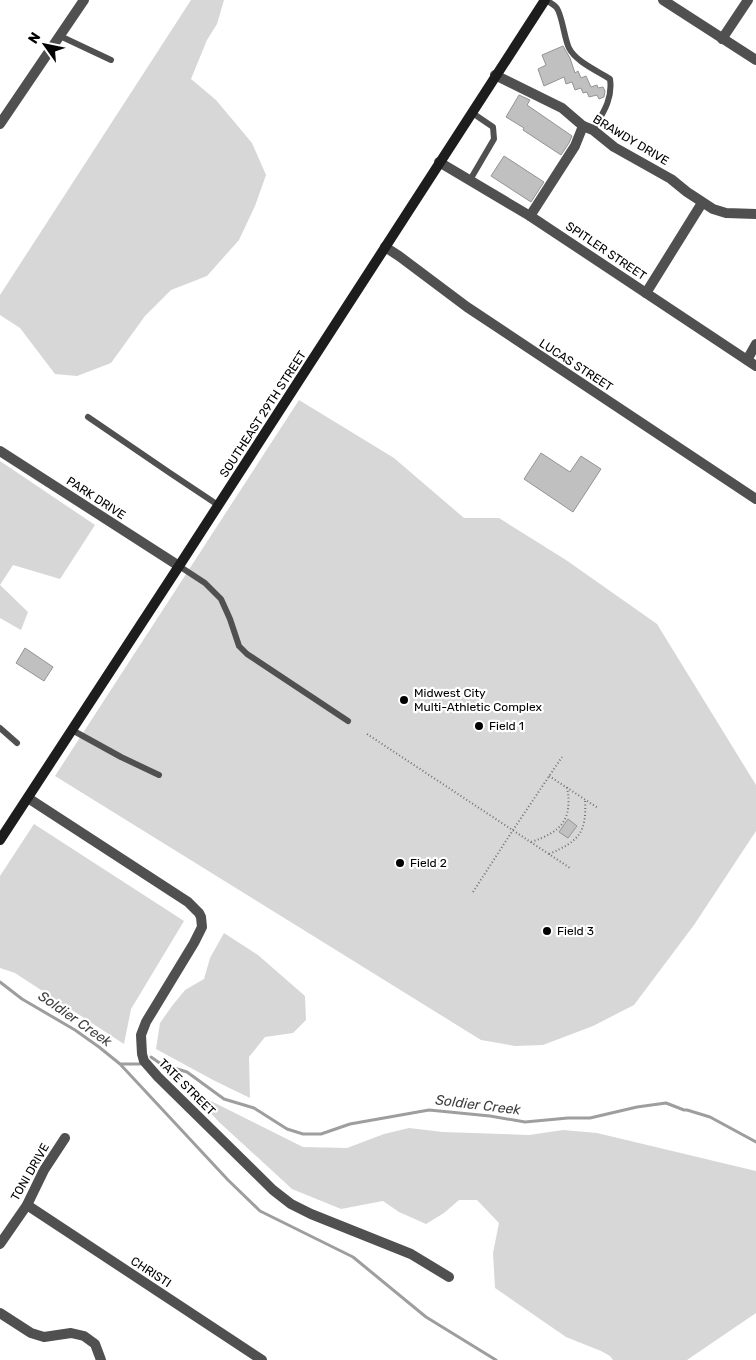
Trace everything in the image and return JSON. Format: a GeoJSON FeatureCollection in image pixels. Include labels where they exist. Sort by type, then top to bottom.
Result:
{"type":"FeatureCollection","features":[{"type":"Feature","properties":{"kind":"main road","name":"SOUTHEAST 29TH STREET"},"geometry":{"type":"LineString","coordinates":[[0,840],[545,0]]}},
{"type":"Feature","properties":{"kind":"street"},"geometry":{"type":"LineString","coordinates":[[0,124],[84,0]]}},
{"type":"Feature","properties":{"kind":"street"},"geometry":{"type":"LineString","coordinates":[[663,0],[756,60]]}},
{"type":"Feature","properties":{"kind":"street"},"geometry":{"type":"LineString","coordinates":[[722,38],[748,0]]}},
{"type":"Feature","properties":{"kind":"street","name":"BRAWDY DRIVE"},"geometry":{"type":"LineString","coordinates":[[495,75],[562,108],[614,146],[671,179],[702,203],[713,209],[726,213],[756,214]]}},
{"type":"Feature","properties":{"kind":"street"},"geometry":{"type":"LineString","coordinates":[[530,216],[588,128]]}},
{"type":"Feature","properties":{"kind":"street","name":"SPITLER STREET"},"geometry":{"type":"LineString","coordinates":[[439,162],[530,216],[751,363]]}},
{"type":"Feature","properties":{"kind":"street"},"geometry":{"type":"LineString","coordinates":[[646,293],[702,203]]}},
{"type":"Feature","properties":{"kind":"street","name":"LUCAS STREET"},"geometry":{"type":"LineString","coordinates":[[385,247],[467,308],[756,499]]}},
{"type":"Feature","properties":{"kind":"street"},"geometry":{"type":"LineString","coordinates":[[751,363],[756,344]]}},
{"type":"Feature","properties":{"kind":"street","name":"PARK DRIVE"},"geometry":{"type":"LineString","coordinates":[[0,451],[179,566]]}},
{"type":"Feature","properties":{"kind":"street","name":"TATE STREET"},"geometry":{"type":"LineString","coordinates":[[28,798],[188,902],[199,912],[202,927],[146,1022],[141,1035],[144,1061],[158,1077],[283,1199],[311,1214],[411,1254],[449,1277]]}},
{"type":"Feature","properties":{"kind":"street","name":"TONI DRIVE"},"geometry":{"type":"LineString","coordinates":[[0,1244],[27,1205],[44,1170],[65,1138]]}},
{"type":"Feature","properties":{"kind":"street","name":"CHRISTI"},"geometry":{"type":"LineString","coordinates":[[27,1205],[262,1360]]}},
{"type":"Feature","properties":{"kind":"street"},"geometry":{"type":"LineString","coordinates":[[0,1313],[31,1334],[44,1337],[71,1333],[84,1336],[95,1344],[101,1360]]}},
{"type":"Feature","properties":{"kind":"lane"},"geometry":{"type":"LineString","coordinates":[[545,0],[557,8],[562,19],[563,32],[570,50],[579,60],[610,79],[612,89],[609,102],[588,128]]}},
{"type":"Feature","properties":{"kind":"lane"},"geometry":{"type":"LineString","coordinates":[[60,36],[111,60]]}},
{"type":"Feature","properties":{"kind":"lane"},"geometry":{"type":"LineString","coordinates":[[470,180],[494,139],[493,127],[471,112]]}},
{"type":"Feature","properties":{"kind":"lane"},"geometry":{"type":"LineString","coordinates":[[88,416],[218,505]]}},
{"type":"Feature","properties":{"kind":"lane"},"geometry":{"type":"LineString","coordinates":[[179,566],[205,583],[220,599],[230,619],[239,646],[247,654],[348,721]]}},
{"type":"Feature","properties":{"kind":"lane"},"geometry":{"type":"LineString","coordinates":[[0,728],[17,743]]}},
{"type":"Feature","properties":{"kind":"lane"},"geometry":{"type":"LineString","coordinates":[[72,730],[159,775]]}},
{"type":"Feature","properties":{"kind":"path"},"geometry":{"type":"LineString","coordinates":[[367,734],[570,868]]}},
{"type":"Feature","properties":{"kind":"path"},"geometry":{"type":"LineString","coordinates":[[474,892],[562,757]]}},
{"type":"Feature","properties":{"kind":"path"},"geometry":{"type":"LineString","coordinates":[[550,776],[598,808]]}},
{"type":"Feature","properties":{"kind":"path"},"geometry":{"type":"LineString","coordinates":[[531,842],[547,837],[561,825],[566,817],[569,806],[567,787]]}},
{"type":"Feature","properties":{"kind":"path"},"geometry":{"type":"LineString","coordinates":[[549,854],[572,844],[578,837],[585,820],[585,799]]}},
{"type":"Feature","properties":{"kind":"shaded area"},"geometry":{"type":"Polygon","coordinates":[[[191,0],[224,0],[217,24],[207,40],[191,79],[216,100],[252,143],[266,175],[255,206],[239,240],[207,276],[171,290],[145,316],[111,363],[77,376],[55,374],[20,328],[0,315],[0,295],[191,0]]]}},
{"type":"Feature","properties":{"kind":"shaded area","name":"Midwest City Multi-Athletic Complex"},"geometry":{"type":"Polygon","coordinates":[[[299,400],[394,458],[464,518],[499,518],[566,560],[657,624],[756,785],[756,831],[694,925],[634,1005],[593,1026],[543,1045],[515,1046],[481,1040],[55,776],[299,400]]]}},
{"type":"Feature","properties":{"kind":"shaded area"},"geometry":{"type":"Polygon","coordinates":[[[0,461],[95,525],[60,579],[13,565],[0,585],[0,461]]]}},
{"type":"Feature","properties":{"kind":"shaded area"},"geometry":{"type":"Polygon","coordinates":[[[0,585],[28,612],[21,630],[0,618],[0,585]]]}},
{"type":"Feature","properties":{"kind":"shaded area"},"geometry":{"type":"Polygon","coordinates":[[[34,824],[184,921],[131,1009],[124,1044],[15,973],[0,968],[0,876],[34,824]]]}},
{"type":"Feature","properties":{"kind":"shaded area"},"geometry":{"type":"Polygon","coordinates":[[[224,933],[258,955],[305,996],[306,1020],[293,1033],[265,1037],[249,1057],[250,1098],[156,1049],[160,1023],[185,990],[204,979],[210,958],[224,933]]]}},
{"type":"Feature","properties":{"kind":"shaded area"},"geometry":{"type":"Polygon","coordinates":[[[189,1090],[303,1147],[347,1148],[384,1134],[409,1128],[443,1132],[529,1135],[563,1130],[597,1133],[756,1171],[756,1313],[687,1360],[613,1360],[601,1351],[566,1337],[495,1288],[493,1253],[499,1223],[477,1200],[459,1200],[444,1213],[426,1224],[399,1212],[383,1201],[341,1209],[292,1189],[219,1122],[189,1090]]]}},
{"type":"Feature","properties":{"kind":"building"},"geometry":{"type":"Polygon","coordinates":[[[563,46],[570,58],[575,73],[578,71],[581,78],[586,76],[591,87],[597,85],[598,88],[603,87],[605,91],[604,97],[599,99],[597,95],[589,97],[587,92],[583,93],[581,88],[575,90],[572,82],[566,84],[564,77],[544,86],[538,69],[546,65],[542,55],[563,46]]]}},
{"type":"Feature","properties":{"kind":"building"},"geometry":{"type":"Polygon","coordinates":[[[519,95],[530,100],[527,105],[572,136],[561,155],[506,117],[519,95]]]}},
{"type":"Feature","properties":{"kind":"building"},"geometry":{"type":"Polygon","coordinates":[[[504,156],[544,182],[531,202],[491,176],[504,156]]]}},
{"type":"Feature","properties":{"kind":"building"},"geometry":{"type":"Polygon","coordinates":[[[541,453],[570,472],[581,456],[601,469],[573,512],[524,479],[541,453]]]}},
{"type":"Feature","properties":{"kind":"building"},"geometry":{"type":"Polygon","coordinates":[[[25,648],[53,667],[44,681],[16,663],[25,648]]]}},
{"type":"Feature","properties":{"kind":"building"},"geometry":{"type":"Polygon","coordinates":[[[568,819],[577,826],[568,838],[559,832],[568,819]]]}},
{"type":"Feature","properties":{"kind":"waterway"},"geometry":{"type":"LineString","coordinates":[[0,982],[22,999],[75,1030],[120,1064],[228,1180],[260,1211],[353,1257],[426,1317],[496,1360]]}},
{"type":"Feature","properties":{"kind":"waterway","name":"Soldier Creek"},"geometry":{"type":"LineString","coordinates":[[151,1057],[161,1064],[187,1072],[224,1099],[254,1108],[287,1129],[303,1134],[321,1134],[350,1124],[429,1110],[490,1116],[525,1122],[590,1118],[637,1107],[666,1103],[710,1117],[756,1142]]}},
{"type":"Feature","properties":{"kind":"waterway","name":"Soldier Creek"},"geometry":{"type":"LineString","coordinates":[[121,1064],[140,1064]]}},
{"type":"Feature","properties":{"kind":"place","name":"Midwest City Multi-Athletic Complex"},"geometry":{"type":"Point","coordinates":[404,700]}},
{"type":"Feature","properties":{"kind":"place","name":"Field 1"},"geometry":{"type":"Point","coordinates":[479,726]}},
{"type":"Feature","properties":{"kind":"place","name":"Field 2"},"geometry":{"type":"Point","coordinates":[400,863]}},
{"type":"Feature","properties":{"kind":"place","name":"Field 3"},"geometry":{"type":"Point","coordinates":[547,931]}}]}
